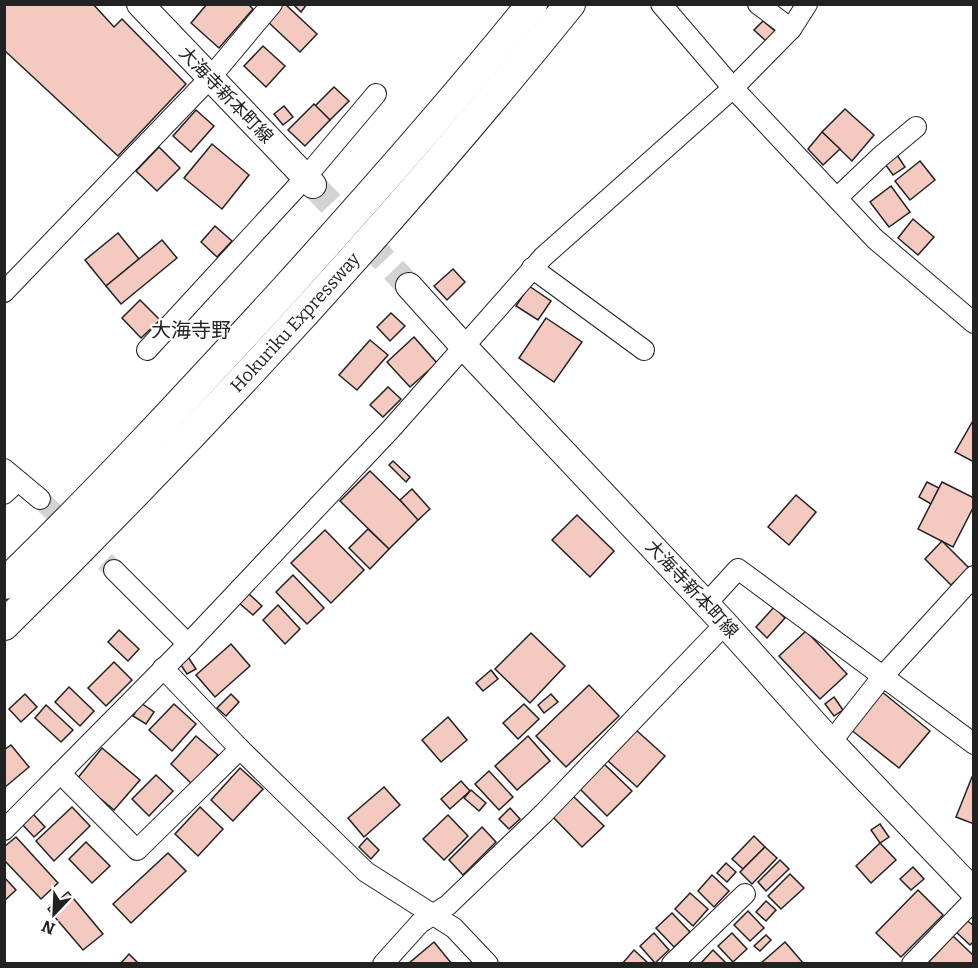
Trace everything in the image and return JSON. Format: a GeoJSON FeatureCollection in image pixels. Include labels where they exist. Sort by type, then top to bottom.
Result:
{"type":"FeatureCollection","features":[{"type":"Feature","properties":{"kind":"highway","name":"Hokuriku Expressway"},"geometry":{"type":"LineString","coordinates":[[4,584],[62,528],[183,402],[399,162],[532,4]]}},
{"type":"Feature","properties":{"kind":"highway","name":"Hokuriku Expressway"},"geometry":{"type":"LineString","coordinates":[[4,625],[201,426],[313,305],[416,190],[570,4]]}},
{"type":"Feature","properties":{"kind":"main road","name":"大海寺新本町線"},"geometry":{"type":"LineString","coordinates":[[140,4],[309,181]]}},
{"type":"Feature","properties":{"kind":"main road","name":"大海寺新本町線"},"geometry":{"type":"LineString","coordinates":[[409,286],[725,624],[831,742],[974,892]]}},
{"type":"Feature","properties":{"kind":"street"},"geometry":{"type":"LineString","coordinates":[[4,292],[210,78],[272,4]]}},
{"type":"Feature","properties":{"kind":"street"},"geometry":{"type":"LineString","coordinates":[[661,4],[733,88],[875,239],[974,324]]}},
{"type":"Feature","properties":{"kind":"street"},"geometry":{"type":"LineString","coordinates":[[758,4],[791,29]]}},
{"type":"Feature","properties":{"kind":"street"},"geometry":{"type":"LineString","coordinates":[[4,830],[188,644],[465,348],[532,268],[733,88],[791,29],[807,4]]}},
{"type":"Feature","properties":{"kind":"street"},"geometry":{"type":"LineString","coordinates":[[147,350],[309,181],[376,94]]}},
{"type":"Feature","properties":{"kind":"street"},"geometry":{"type":"LineString","coordinates":[[837,198],[916,127]]}},
{"type":"Feature","properties":{"kind":"street"},"geometry":{"type":"LineString","coordinates":[[532,268],[644,350]]}},
{"type":"Feature","properties":{"kind":"street"},"geometry":{"type":"LineString","coordinates":[[9,481],[40,499]]}},
{"type":"Feature","properties":{"kind":"street"},"geometry":{"type":"LineString","coordinates":[[706,604],[738,569],[974,744]]}},
{"type":"Feature","properties":{"kind":"street"},"geometry":{"type":"LineString","coordinates":[[114,570],[188,644]]}},
{"type":"Feature","properties":{"kind":"street"},"geometry":{"type":"LineString","coordinates":[[831,742],[882,676],[974,576]]}},
{"type":"Feature","properties":{"kind":"street"},"geometry":{"type":"LineString","coordinates":[[383,963],[420,923],[448,905],[544,813],[725,624]]}},
{"type":"Feature","properties":{"kind":"street"},"geometry":{"type":"LineString","coordinates":[[163,668],[240,749],[366,872],[454,928],[488,963]]}},
{"type":"Feature","properties":{"kind":"street"},"geometry":{"type":"LineString","coordinates":[[60,773],[137,850],[240,749]]}},
{"type":"Feature","properties":{"kind":"street"},"geometry":{"type":"LineString","coordinates":[[672,963],[745,894]]}},
{"type":"Feature","properties":{"kind":"street"},"geometry":{"type":"LineString","coordinates":[[912,963],[974,900]]}},
{"type":"Feature","properties":{"kind":"building"},"geometry":{"type":"Polygon","coordinates":[[[4,4],[93,4],[114,27],[122,19],[186,84],[118,156],[4,50],[4,4]]]}},
{"type":"Feature","properties":{"kind":"building"},"geometry":{"type":"Polygon","coordinates":[[[207,4],[248,4],[253,9],[219,48],[191,23],[207,4]]]}},
{"type":"Feature","properties":{"kind":"building"},"geometry":{"type":"Polygon","coordinates":[[[282,4],[285,4],[317,34],[300,52],[267,21],[282,4]]]}},
{"type":"Feature","properties":{"kind":"building"},"geometry":{"type":"Polygon","coordinates":[[[293,4],[307,4],[301,12],[293,4]]]}},
{"type":"Feature","properties":{"kind":"building"},"geometry":{"type":"Polygon","coordinates":[[[763,21],[775,31],[766,41],[754,30],[763,21]]]}},
{"type":"Feature","properties":{"kind":"building"},"geometry":{"type":"Polygon","coordinates":[[[263,46],[285,66],[266,87],[244,66],[263,46]]]}},
{"type":"Feature","properties":{"kind":"building"},"geometry":{"type":"Polygon","coordinates":[[[334,87],[349,101],[330,120],[315,106],[334,87]]]}},
{"type":"Feature","properties":{"kind":"building"},"geometry":{"type":"Polygon","coordinates":[[[314,104],[330,120],[305,146],[288,130],[314,104]]]}},
{"type":"Feature","properties":{"kind":"building"},"geometry":{"type":"Polygon","coordinates":[[[284,106],[293,117],[283,125],[274,114],[284,106]]]}},
{"type":"Feature","properties":{"kind":"building"},"geometry":{"type":"Polygon","coordinates":[[[845,109],[874,135],[852,161],[822,132],[845,109]]]}},
{"type":"Feature","properties":{"kind":"building"},"geometry":{"type":"Polygon","coordinates":[[[196,110],[214,126],[191,152],[173,136],[196,110]]]}},
{"type":"Feature","properties":{"kind":"building"},"geometry":{"type":"Polygon","coordinates":[[[822,132],[840,149],[823,165],[808,149],[822,132]]]}},
{"type":"Feature","properties":{"kind":"building"},"geometry":{"type":"Polygon","coordinates":[[[212,144],[249,175],[222,209],[184,178],[212,144]]]}},
{"type":"Feature","properties":{"kind":"building"},"geometry":{"type":"Polygon","coordinates":[[[159,147],[180,168],[157,191],[136,171],[159,147]]]}},
{"type":"Feature","properties":{"kind":"building"},"geometry":{"type":"Polygon","coordinates":[[[897,155],[905,167],[893,175],[885,164],[897,155]]]}},
{"type":"Feature","properties":{"kind":"building"},"geometry":{"type":"Polygon","coordinates":[[[920,161],[935,180],[910,200],[895,181],[920,161]]]}},
{"type":"Feature","properties":{"kind":"building"},"geometry":{"type":"Polygon","coordinates":[[[891,186],[910,212],[889,227],[870,202],[891,186]]]}},
{"type":"Feature","properties":{"kind":"building"},"geometry":{"type":"Polygon","coordinates":[[[913,219],[934,237],[918,255],[898,238],[913,219]]]}},
{"type":"Feature","properties":{"kind":"building"},"geometry":{"type":"Polygon","coordinates":[[[215,226],[232,241],[217,257],[201,242],[215,226]]]}},
{"type":"Feature","properties":{"kind":"building"},"geometry":{"type":"Polygon","coordinates":[[[118,233],[139,259],[106,286],[85,260],[118,233]]]}},
{"type":"Feature","properties":{"kind":"building"},"geometry":{"type":"Polygon","coordinates":[[[162,240],[177,258],[121,304],[106,286],[162,240]]]}},
{"type":"Feature","properties":{"kind":"building"},"geometry":{"type":"Polygon","coordinates":[[[453,269],[465,282],[447,300],[434,286],[453,269]]]}},
{"type":"Feature","properties":{"kind":"building"},"geometry":{"type":"Polygon","coordinates":[[[529,286],[551,301],[538,320],[516,306],[529,286]]]}},
{"type":"Feature","properties":{"kind":"building"},"geometry":{"type":"Polygon","coordinates":[[[140,300],[160,320],[141,338],[122,318],[140,300]]]}},
{"type":"Feature","properties":{"kind":"building"},"geometry":{"type":"Polygon","coordinates":[[[391,313],[405,326],[390,341],[377,327],[391,313]]]}},
{"type":"Feature","properties":{"kind":"building"},"geometry":{"type":"Polygon","coordinates":[[[546,318],[582,342],[554,382],[519,358],[546,318]]]}},
{"type":"Feature","properties":{"kind":"building"},"geometry":{"type":"Polygon","coordinates":[[[414,337],[437,363],[410,387],[387,362],[414,337]]]}},
{"type":"Feature","properties":{"kind":"building"},"geometry":{"type":"Polygon","coordinates":[[[370,340],[388,355],[357,390],[339,375],[370,340]]]}},
{"type":"Feature","properties":{"kind":"building"},"geometry":{"type":"Polygon","coordinates":[[[388,387],[401,399],[383,417],[370,405],[388,387]]]}},
{"type":"Feature","properties":{"kind":"building"},"geometry":{"type":"Polygon","coordinates":[[[974,419],[974,462],[955,452],[974,419]]]}},
{"type":"Feature","properties":{"kind":"building"},"geometry":{"type":"Polygon","coordinates":[[[393,461],[410,477],[406,482],[389,465],[393,461]]]}},
{"type":"Feature","properties":{"kind":"building"},"geometry":{"type":"Polygon","coordinates":[[[370,471],[419,519],[389,549],[340,501],[370,471]]]}},
{"type":"Feature","properties":{"kind":"building"},"geometry":{"type":"Polygon","coordinates":[[[927,482],[939,488],[931,504],[919,497],[927,482]]]}},
{"type":"Feature","properties":{"kind":"building"},"geometry":{"type":"Polygon","coordinates":[[[942,482],[974,498],[974,506],[953,547],[918,529],[942,482]]]}},
{"type":"Feature","properties":{"kind":"building"},"geometry":{"type":"Polygon","coordinates":[[[412,489],[430,509],[418,520],[400,500],[412,489]]]}},
{"type":"Feature","properties":{"kind":"building"},"geometry":{"type":"Polygon","coordinates":[[[796,495],[816,512],[789,545],[768,527],[796,495]]]}},
{"type":"Feature","properties":{"kind":"building"},"geometry":{"type":"Polygon","coordinates":[[[577,515],[614,551],[590,577],[552,540],[577,515]]]}},
{"type":"Feature","properties":{"kind":"building"},"geometry":{"type":"Polygon","coordinates":[[[368,529],[389,549],[370,569],[349,548],[368,529]]]}},
{"type":"Feature","properties":{"kind":"building"},"geometry":{"type":"Polygon","coordinates":[[[325,530],[364,570],[331,603],[291,563],[325,530]]]}},
{"type":"Feature","properties":{"kind":"building"},"geometry":{"type":"Polygon","coordinates":[[[942,541],[969,568],[951,585],[925,559],[942,541]]]}},
{"type":"Feature","properties":{"kind":"building"},"geometry":{"type":"Polygon","coordinates":[[[293,575],[324,608],[307,624],[276,592],[293,575]]]}},
{"type":"Feature","properties":{"kind":"building"},"geometry":{"type":"Polygon","coordinates":[[[248,593],[262,606],[253,615],[239,603],[248,593]]]}},
{"type":"Feature","properties":{"kind":"building"},"geometry":{"type":"Polygon","coordinates":[[[278,605],[300,629],[285,644],[263,620],[278,605]]]}},
{"type":"Feature","properties":{"kind":"building"},"geometry":{"type":"Polygon","coordinates":[[[774,607],[785,618],[767,638],[756,627],[774,607]]]}},
{"type":"Feature","properties":{"kind":"building"},"geometry":{"type":"Polygon","coordinates":[[[119,630],[139,649],[128,661],[108,642],[119,630]]]}},
{"type":"Feature","properties":{"kind":"building"},"geometry":{"type":"Polygon","coordinates":[[[806,631],[847,674],[820,699],[779,656],[806,631]]]}},
{"type":"Feature","properties":{"kind":"building"},"geometry":{"type":"Polygon","coordinates":[[[531,633],[565,666],[530,703],[495,669],[531,633]]]}},
{"type":"Feature","properties":{"kind":"building"},"geometry":{"type":"Polygon","coordinates":[[[231,644],[250,666],[215,697],[196,675],[231,644]]]}},
{"type":"Feature","properties":{"kind":"building"},"geometry":{"type":"Polygon","coordinates":[[[188,657],[196,669],[187,674],[179,662],[188,657]]]}},
{"type":"Feature","properties":{"kind":"building"},"geometry":{"type":"Polygon","coordinates":[[[114,662],[132,680],[106,706],[88,688],[114,662]]]}},
{"type":"Feature","properties":{"kind":"building"},"geometry":{"type":"Polygon","coordinates":[[[491,670],[498,679],[483,691],[476,683],[491,670]]]}},
{"type":"Feature","properties":{"kind":"building"},"geometry":{"type":"Polygon","coordinates":[[[589,685],[619,716],[566,767],[536,736],[589,685]]]}},
{"type":"Feature","properties":{"kind":"building"},"geometry":{"type":"Polygon","coordinates":[[[69,687],[94,711],[80,726],[55,702],[69,687]]]}},
{"type":"Feature","properties":{"kind":"building"},"geometry":{"type":"Polygon","coordinates":[[[881,691],[930,731],[899,768],[850,729],[881,691]]]}},
{"type":"Feature","properties":{"kind":"building"},"geometry":{"type":"Polygon","coordinates":[[[25,694],[37,707],[21,722],[9,709],[25,694]]]}},
{"type":"Feature","properties":{"kind":"building"},"geometry":{"type":"Polygon","coordinates":[[[231,694],[239,702],[226,716],[217,708],[231,694]]]}},
{"type":"Feature","properties":{"kind":"building"},"geometry":{"type":"Polygon","coordinates":[[[551,694],[558,702],[544,713],[538,705],[551,694]]]}},
{"type":"Feature","properties":{"kind":"building"},"geometry":{"type":"Polygon","coordinates":[[[834,697],[843,710],[834,716],[825,704],[834,697]]]}},
{"type":"Feature","properties":{"kind":"building"},"geometry":{"type":"Polygon","coordinates":[[[141,703],[154,712],[146,724],[133,716],[141,703]]]}},
{"type":"Feature","properties":{"kind":"building"},"geometry":{"type":"Polygon","coordinates":[[[174,704],[196,724],[172,751],[149,730],[174,704]]]}},
{"type":"Feature","properties":{"kind":"building"},"geometry":{"type":"Polygon","coordinates":[[[524,704],[539,719],[518,739],[503,723],[524,704]]]}},
{"type":"Feature","properties":{"kind":"building"},"geometry":{"type":"Polygon","coordinates":[[[46,705],[73,730],[61,742],[35,718],[46,705]]]}},
{"type":"Feature","properties":{"kind":"building"},"geometry":{"type":"Polygon","coordinates":[[[448,717],[467,740],[441,762],[422,740],[448,717]]]}},
{"type":"Feature","properties":{"kind":"building"},"geometry":{"type":"Polygon","coordinates":[[[636,730],[665,756],[637,787],[608,761],[636,730]]]}},
{"type":"Feature","properties":{"kind":"building"},"geometry":{"type":"Polygon","coordinates":[[[196,736],[218,755],[192,784],[171,764],[196,736]]]}},
{"type":"Feature","properties":{"kind":"building"},"geometry":{"type":"Polygon","coordinates":[[[528,736],[550,761],[517,790],[495,766],[528,736]]]}},
{"type":"Feature","properties":{"kind":"building"},"geometry":{"type":"Polygon","coordinates":[[[11,745],[29,767],[4,788],[4,750],[11,745]]]}},
{"type":"Feature","properties":{"kind":"building"},"geometry":{"type":"Polygon","coordinates":[[[102,748],[140,780],[114,810],[77,779],[102,748]]]}},
{"type":"Feature","properties":{"kind":"building"},"geometry":{"type":"Polygon","coordinates":[[[602,762],[632,791],[607,816],[577,786],[602,762]]]}},
{"type":"Feature","properties":{"kind":"building"},"geometry":{"type":"Polygon","coordinates":[[[240,768],[263,789],[233,821],[211,800],[240,768]]]}},
{"type":"Feature","properties":{"kind":"building"},"geometry":{"type":"Polygon","coordinates":[[[489,771],[513,797],[499,810],[475,784],[489,771]]]}},
{"type":"Feature","properties":{"kind":"building"},"geometry":{"type":"Polygon","coordinates":[[[156,775],[173,791],[149,816],[132,799],[156,775]]]}},
{"type":"Feature","properties":{"kind":"building"},"geometry":{"type":"Polygon","coordinates":[[[972,777],[974,778],[974,824],[956,817],[972,777]]]}},
{"type":"Feature","properties":{"kind":"building"},"geometry":{"type":"Polygon","coordinates":[[[461,781],[470,791],[450,809],[441,799],[461,781]]]}},
{"type":"Feature","properties":{"kind":"building"},"geometry":{"type":"Polygon","coordinates":[[[384,787],[400,805],[364,837],[348,818],[384,787]]]}},
{"type":"Feature","properties":{"kind":"building"},"geometry":{"type":"Polygon","coordinates":[[[471,790],[486,803],[479,811],[464,798],[471,790]]]}},
{"type":"Feature","properties":{"kind":"building"},"geometry":{"type":"Polygon","coordinates":[[[573,796],[604,826],[582,847],[552,816],[573,796]]]}},
{"type":"Feature","properties":{"kind":"building"},"geometry":{"type":"Polygon","coordinates":[[[72,807],[90,826],[54,861],[36,841],[72,807]]]}},
{"type":"Feature","properties":{"kind":"building"},"geometry":{"type":"Polygon","coordinates":[[[200,807],[223,829],[198,856],[175,834],[200,807]]]}},
{"type":"Feature","properties":{"kind":"building"},"geometry":{"type":"Polygon","coordinates":[[[510,808],[520,819],[509,829],[499,819],[510,808]]]}},
{"type":"Feature","properties":{"kind":"building"},"geometry":{"type":"Polygon","coordinates":[[[33,814],[45,827],[34,837],[22,824],[33,814]]]}},
{"type":"Feature","properties":{"kind":"building"},"geometry":{"type":"Polygon","coordinates":[[[448,815],[468,836],[444,860],[423,839],[448,815]]]}},
{"type":"Feature","properties":{"kind":"building"},"geometry":{"type":"Polygon","coordinates":[[[880,824],[889,837],[880,843],[871,830],[880,824]]]}},
{"type":"Feature","properties":{"kind":"building"},"geometry":{"type":"Polygon","coordinates":[[[482,827],[496,842],[463,875],[449,860],[482,827]]]}},
{"type":"Feature","properties":{"kind":"building"},"geometry":{"type":"Polygon","coordinates":[[[754,836],[765,847],[743,869],[732,859],[754,836]]]}},
{"type":"Feature","properties":{"kind":"building"},"geometry":{"type":"Polygon","coordinates":[[[16,837],[58,883],[41,899],[4,860],[4,847],[16,837]]]}},
{"type":"Feature","properties":{"kind":"building"},"geometry":{"type":"Polygon","coordinates":[[[367,838],[379,850],[371,859],[359,847],[367,838]]]}},
{"type":"Feature","properties":{"kind":"building"},"geometry":{"type":"Polygon","coordinates":[[[86,842],[110,866],[92,883],[69,859],[86,842]]]}},
{"type":"Feature","properties":{"kind":"building"},"geometry":{"type":"Polygon","coordinates":[[[880,843],[896,860],[871,883],[856,866],[880,843]]]}},
{"type":"Feature","properties":{"kind":"building"},"geometry":{"type":"Polygon","coordinates":[[[765,847],[777,858],[752,884],[740,872],[765,847]]]}},
{"type":"Feature","properties":{"kind":"building"},"geometry":{"type":"Polygon","coordinates":[[[168,853],[186,871],[131,923],[113,904],[168,853]]]}},
{"type":"Feature","properties":{"kind":"building"},"geometry":{"type":"Polygon","coordinates":[[[780,860],[789,869],[766,891],[758,882],[780,860]]]}},
{"type":"Feature","properties":{"kind":"building"},"geometry":{"type":"Polygon","coordinates":[[[726,863],[736,872],[727,882],[717,873],[726,863]]]}},
{"type":"Feature","properties":{"kind":"building"},"geometry":{"type":"Polygon","coordinates":[[[913,867],[924,879],[911,890],[900,879],[913,867]]]}},
{"type":"Feature","properties":{"kind":"building"},"geometry":{"type":"Polygon","coordinates":[[[790,874],[804,888],[781,909],[768,896],[790,874]]]}},
{"type":"Feature","properties":{"kind":"building"},"geometry":{"type":"Polygon","coordinates":[[[712,875],[729,891],[714,907],[698,891],[712,875]]]}},
{"type":"Feature","properties":{"kind":"building"},"geometry":{"type":"Polygon","coordinates":[[[4,877],[16,890],[4,901],[4,877]]]}},
{"type":"Feature","properties":{"kind":"building"},"geometry":{"type":"Polygon","coordinates":[[[918,890],[943,915],[901,957],[876,933],[918,890]]]}},
{"type":"Feature","properties":{"kind":"building"},"geometry":{"type":"Polygon","coordinates":[[[68,892],[103,934],[83,950],[48,909],[68,892]]]}},
{"type":"Feature","properties":{"kind":"building"},"geometry":{"type":"Polygon","coordinates":[[[690,893],[708,909],[693,926],[675,909],[690,893]]]}},
{"type":"Feature","properties":{"kind":"building"},"geometry":{"type":"Polygon","coordinates":[[[766,901],[776,910],[766,921],[756,912],[766,901]]]}},
{"type":"Feature","properties":{"kind":"building"},"geometry":{"type":"Polygon","coordinates":[[[748,911],[764,928],[750,941],[734,925],[748,911]]]}},
{"type":"Feature","properties":{"kind":"building"},"geometry":{"type":"Polygon","coordinates":[[[672,913],[690,932],[674,947],[656,928],[672,913]]]}},
{"type":"Feature","properties":{"kind":"building"},"geometry":{"type":"Polygon","coordinates":[[[965,919],[974,926],[974,941],[970,945],[955,931],[965,919]]]}},
{"type":"Feature","properties":{"kind":"building"},"geometry":{"type":"Polygon","coordinates":[[[654,933],[669,950],[655,963],[640,946],[654,933]]]}},
{"type":"Feature","properties":{"kind":"building"},"geometry":{"type":"Polygon","coordinates":[[[732,933],[747,949],[733,962],[718,946],[732,933]]]}},
{"type":"Feature","properties":{"kind":"building"},"geometry":{"type":"Polygon","coordinates":[[[766,935],[771,940],[760,951],[754,946],[766,935]]]}},
{"type":"Feature","properties":{"kind":"building"},"geometry":{"type":"Polygon","coordinates":[[[953,936],[974,956],[974,964],[927,964],[953,936]]]}},
{"type":"Feature","properties":{"kind":"building"},"geometry":{"type":"Polygon","coordinates":[[[434,942],[452,964],[408,964],[434,942]]]}},
{"type":"Feature","properties":{"kind":"building"},"geometry":{"type":"Polygon","coordinates":[[[785,942],[804,964],[760,964],[785,942]]]}},
{"type":"Feature","properties":{"kind":"building"},"geometry":{"type":"Polygon","coordinates":[[[634,950],[649,964],[622,964],[634,950]]]}},
{"type":"Feature","properties":{"kind":"building"},"geometry":{"type":"Polygon","coordinates":[[[713,950],[727,964],[700,964],[713,950]]]}},
{"type":"Feature","properties":{"kind":"building"},"geometry":{"type":"Polygon","coordinates":[[[129,954],[139,964],[120,964],[129,954]]]}},
{"type":"Feature","properties":{"kind":"tunnel"},"geometry":{"type":"LineString","coordinates":[[313,185],[409,286]]}},
{"type":"Feature","properties":{"kind":"tunnel"},"geometry":{"type":"LineString","coordinates":[[40,499],[114,570]]}},
{"type":"Feature","properties":{"kind":"district","name":"大海寺野"},"geometry":{"type":"Point","coordinates":[191,330]}}]}
